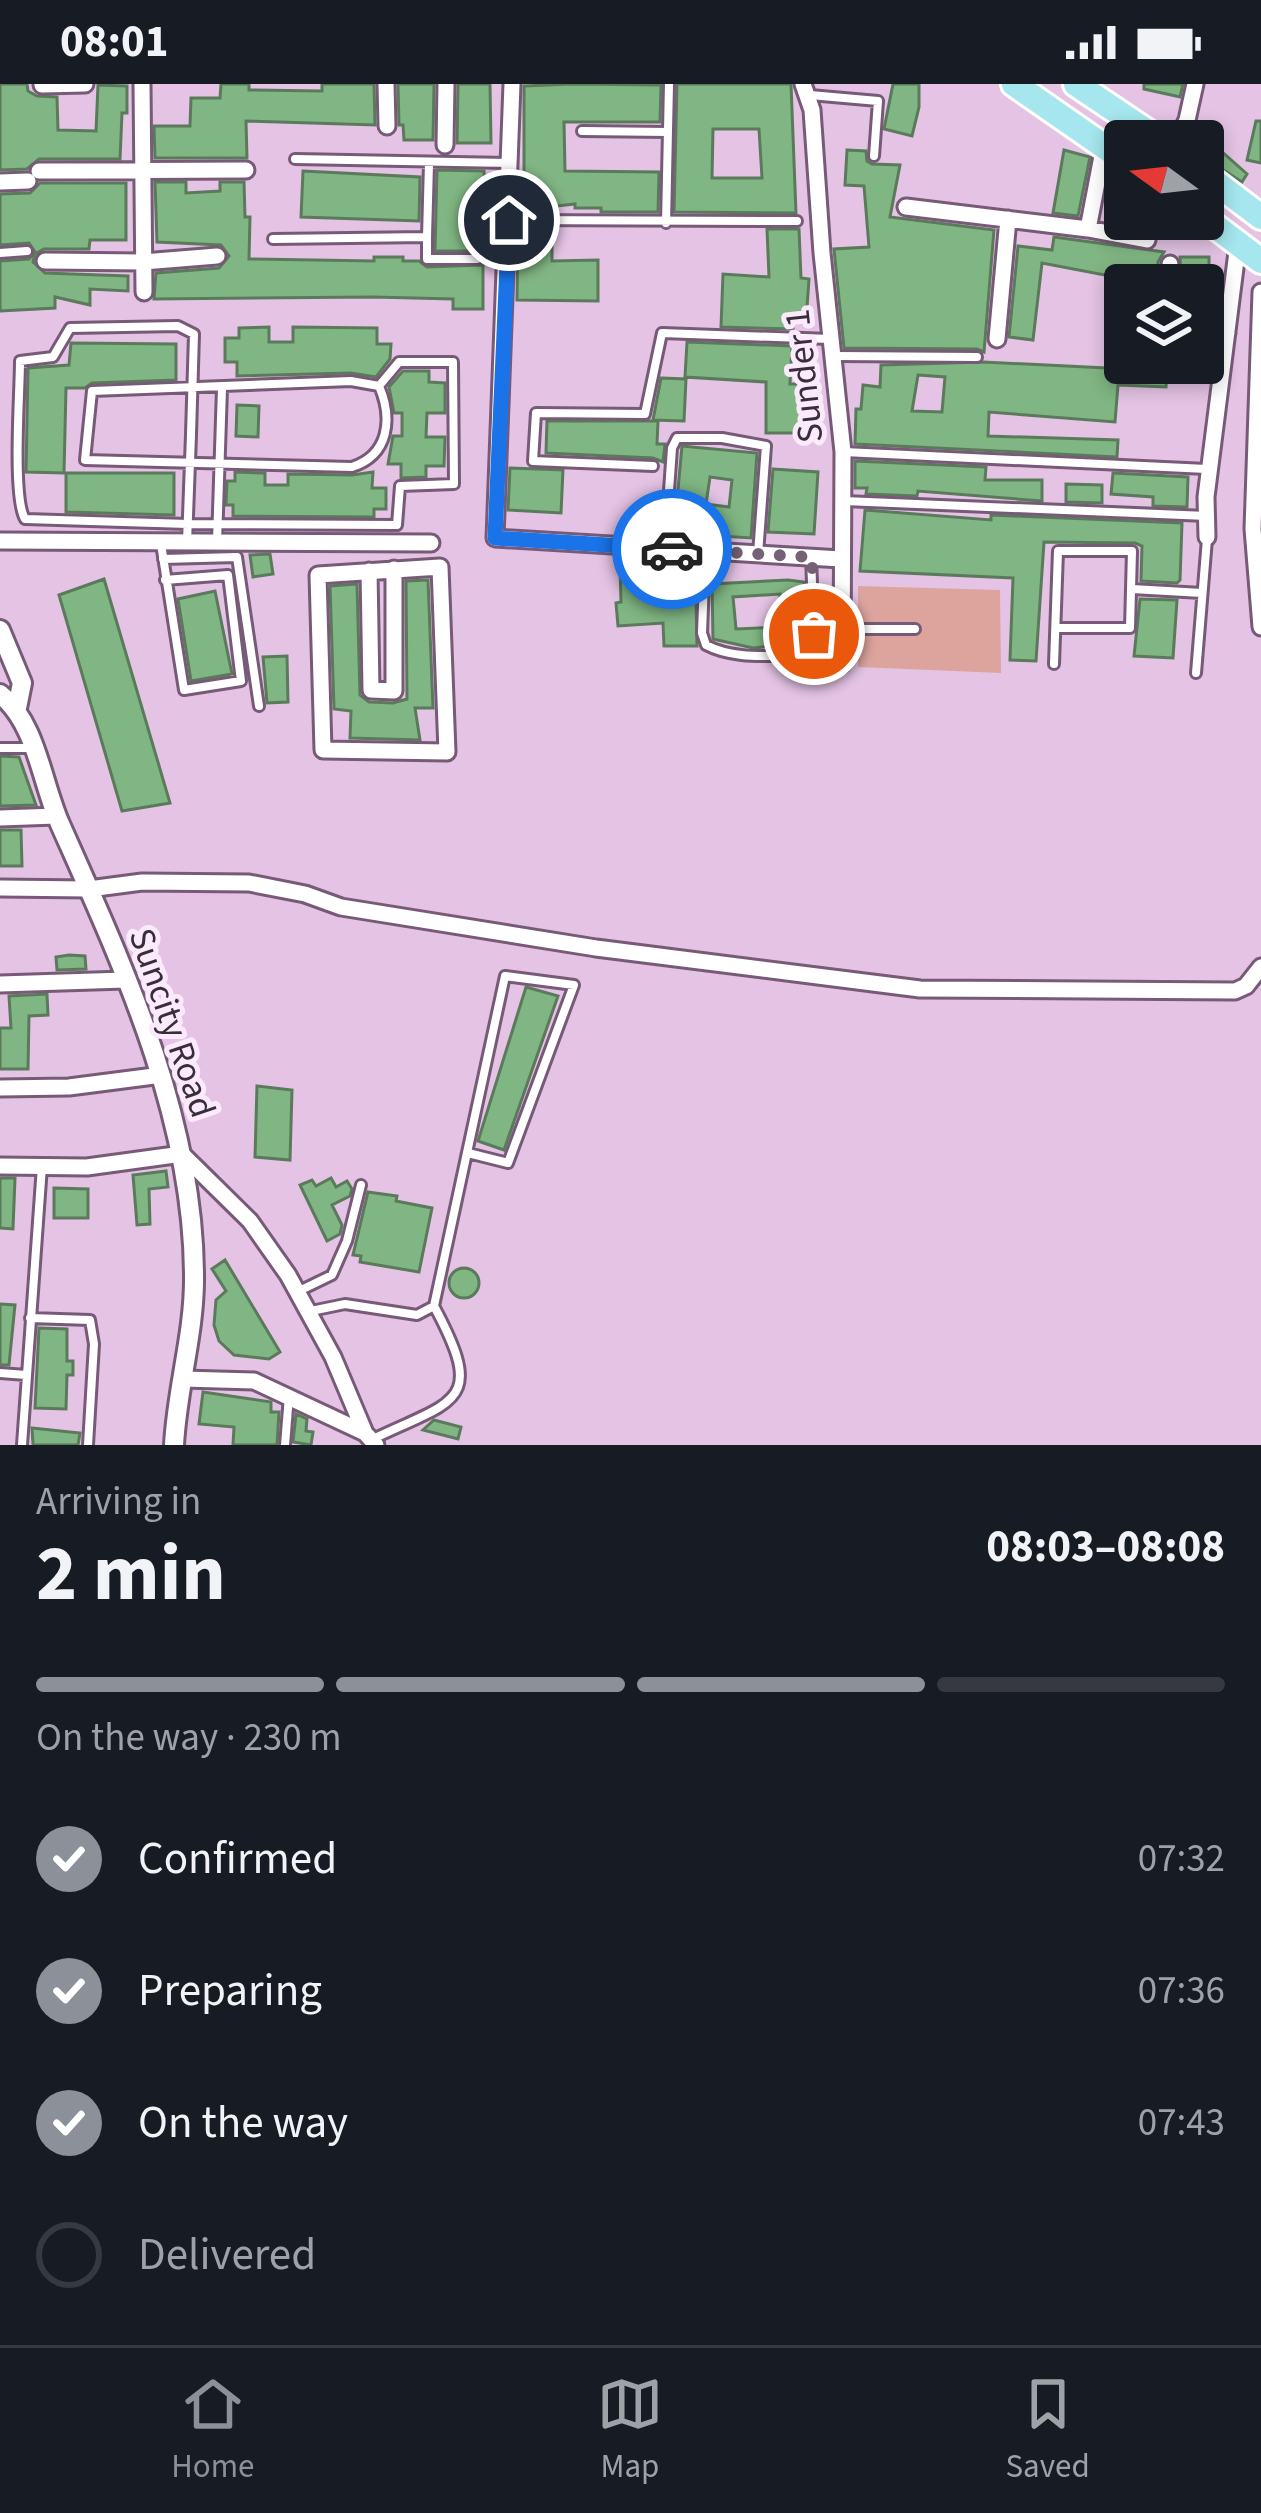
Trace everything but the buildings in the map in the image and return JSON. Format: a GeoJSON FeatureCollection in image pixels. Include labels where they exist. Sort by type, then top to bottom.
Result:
{"type":"FeatureCollection","features":[{"type":"Feature","properties":{"kind":"main road"},"geometry":{"type":"LineString","coordinates":[[1014,84],[1104,142]]}},
{"type":"Feature","properties":{"kind":"main road"},"geometry":{"type":"LineString","coordinates":[[1036,84],[1104,140]]}},
{"type":"Feature","properties":{"kind":"main road"},"geometry":{"type":"LineString","coordinates":[[1052,84],[1104,121]]}},
{"type":"Feature","properties":{"kind":"main road"},"geometry":{"type":"LineString","coordinates":[[1076,84],[1130,120]]}},
{"type":"Feature","properties":{"kind":"main road"},"geometry":{"type":"LineString","coordinates":[[1224,189],[1261,217]]}},
{"type":"Feature","properties":{"kind":"main road"},"geometry":{"type":"LineString","coordinates":[[1224,210],[1253,240],[1261,261]]}},
{"type":"Feature","properties":{"kind":"main road"},"geometry":{"type":"LineString","coordinates":[[1224,219],[1253,240]]}},
{"type":"Feature","properties":{"kind":"main road"},"geometry":{"type":"LineString","coordinates":[[1224,227],[1253,240]]}},
{"type":"Feature","properties":{"kind":"street"},"geometry":{"type":"LineString","coordinates":[[42,85],[85,84]]}},
{"type":"Feature","properties":{"kind":"street"},"geometry":{"type":"LineString","coordinates":[[142,84],[144,292]]}},
{"type":"Feature","properties":{"kind":"street"},"geometry":{"type":"LineString","coordinates":[[386,84],[386,126]]}},
{"type":"Feature","properties":{"kind":"street"},"geometry":{"type":"LineString","coordinates":[[445,145],[446,84]]}},
{"type":"Feature","properties":{"kind":"street"},"geometry":{"type":"LineString","coordinates":[[512,84],[495,538],[841,559]]}},
{"type":"Feature","properties":{"kind":"street"},"geometry":{"type":"LineString","coordinates":[[1187,120],[1195,84]]}},
{"type":"Feature","properties":{"kind":"street","name":"Sunder 1"},"geometry":{"type":"LineString","coordinates":[[806,90],[843,452],[842,664]]}},
{"type":"Feature","properties":{"kind":"street"},"geometry":{"type":"LineString","coordinates":[[0,182],[144,170],[246,170]]}},
{"type":"Feature","properties":{"kind":"street"},"geometry":{"type":"LineString","coordinates":[[1088,229],[1104,187]]}},
{"type":"Feature","properties":{"kind":"street"},"geometry":{"type":"LineString","coordinates":[[906,207],[1104,232]]}},
{"type":"Feature","properties":{"kind":"street"},"geometry":{"type":"LineString","coordinates":[[997,339],[1008,219]]}},
{"type":"Feature","properties":{"kind":"street"},"geometry":{"type":"LineString","coordinates":[[1207,537],[1205,497],[1227,333],[1253,240]]}},
{"type":"Feature","properties":{"kind":"street"},"geometry":{"type":"LineString","coordinates":[[45,260],[143,262],[217,256]]}},
{"type":"Feature","properties":{"kind":"street"},"geometry":{"type":"LineString","coordinates":[[1261,292],[1253,529],[1261,627]]}},
{"type":"Feature","properties":{"kind":"street"},"geometry":{"type":"LineString","coordinates":[[0,542],[162,551],[187,544],[431,543]]}},
{"type":"Feature","properties":{"kind":"street"},"geometry":{"type":"LineString","coordinates":[[382,544],[371,690],[394,691],[382,570]]}},
{"type":"Feature","properties":{"kind":"street"},"geometry":{"type":"LineString","coordinates":[[440,567],[447,752],[323,750],[318,575],[382,570],[440,567]]}},
{"type":"Feature","properties":{"kind":"street","name":"Suncity Road"},"geometry":{"type":"LineString","coordinates":[[0,630],[22,683],[17,708]]}},
{"type":"Feature","properties":{"kind":"street","name":"Suncity Road"},"geometry":{"type":"LineString","coordinates":[[0,694],[17,708],[34,748],[56,816],[162,1075],[182,1154],[195,1270],[192,1340],[174,1445]]}},
{"type":"Feature","properties":{"kind":"street"},"geometry":{"type":"LineString","coordinates":[[0,818],[56,816]]}},
{"type":"Feature","properties":{"kind":"street"},"geometry":{"type":"LineString","coordinates":[[0,888],[249,883],[341,907],[596,948],[920,989],[1235,991],[1246,986],[1261,967]]}},
{"type":"Feature","properties":{"kind":"street"},"geometry":{"type":"LineString","coordinates":[[0,984],[125,980]]}},
{"type":"Feature","properties":{"kind":"street"},"geometry":{"type":"LineString","coordinates":[[0,1088],[69,1087],[162,1075]]}},
{"type":"Feature","properties":{"kind":"street"},"geometry":{"type":"LineString","coordinates":[[0,1166],[87,1167],[182,1154],[250,1221],[309,1311],[371,1439]]}},
{"type":"Feature","properties":{"kind":"street"},"geometry":{"type":"LineString","coordinates":[[183,1379],[243,1378],[289,1395],[371,1439]]}},
{"type":"Feature","properties":{"kind":"lane"},"geometry":{"type":"LineString","coordinates":[[666,223],[669,84]]}},
{"type":"Feature","properties":{"kind":"lane"},"geometry":{"type":"LineString","coordinates":[[806,90],[878,101],[874,157]]}},
{"type":"Feature","properties":{"kind":"lane"},"geometry":{"type":"LineString","coordinates":[[582,130],[668,132]]}},
{"type":"Feature","properties":{"kind":"lane"},"geometry":{"type":"LineString","coordinates":[[295,159],[509,163]]}},
{"type":"Feature","properties":{"kind":"lane"},"geometry":{"type":"LineString","coordinates":[[429,163],[427,259],[477,259]]}},
{"type":"Feature","properties":{"kind":"lane"},"geometry":{"type":"LineString","coordinates":[[509,220],[797,221]]}},
{"type":"Feature","properties":{"kind":"lane"},"geometry":{"type":"LineString","coordinates":[[273,239],[427,237]]}},
{"type":"Feature","properties":{"kind":"lane"},"geometry":{"type":"LineString","coordinates":[[0,253],[27,251]]}},
{"type":"Feature","properties":{"kind":"lane"},"geometry":{"type":"LineString","coordinates":[[187,544],[188,524],[191,460],[194,334],[178,326],[70,328],[53,357],[20,361],[19,481],[20,512],[25,519],[188,524],[397,525],[400,486],[454,484],[453,362],[399,362],[379,386]]}},
{"type":"Feature","properties":{"kind":"lane"},"geometry":{"type":"LineString","coordinates":[[653,466],[533,461],[536,413],[645,414],[662,333],[977,356]]}},
{"type":"Feature","properties":{"kind":"lane"},"geometry":{"type":"LineString","coordinates":[[351,381],[379,386],[386,401],[383,445],[369,461],[352,466],[85,460],[92,391],[351,381]]}},
{"type":"Feature","properties":{"kind":"lane"},"geometry":{"type":"LineString","coordinates":[[217,545],[222,388]]}},
{"type":"Feature","properties":{"kind":"lane"},"geometry":{"type":"LineString","coordinates":[[664,548],[672,448],[677,438],[722,438],[766,446],[758,554]]}},
{"type":"Feature","properties":{"kind":"lane"},"geometry":{"type":"LineString","coordinates":[[843,452],[1209,469]]}},
{"type":"Feature","properties":{"kind":"lane"},"geometry":{"type":"LineString","coordinates":[[843,501],[1208,516]]}},
{"type":"Feature","properties":{"kind":"lane"},"geometry":{"type":"LineString","coordinates":[[1196,674],[1207,537]]}},
{"type":"Feature","properties":{"kind":"lane"},"geometry":{"type":"LineString","coordinates":[[705,550],[702,633],[706,645],[738,655],[802,656],[808,652],[814,634],[812,557]]}},
{"type":"Feature","properties":{"kind":"lane"},"geometry":{"type":"LineString","coordinates":[[165,580],[228,574],[241,681],[184,690],[165,580],[162,551],[237,557],[259,706]]}},
{"type":"Feature","properties":{"kind":"lane"},"geometry":{"type":"LineString","coordinates":[[1054,664],[1058,551],[1132,551],[1130,628],[1056,628]]}},
{"type":"Feature","properties":{"kind":"lane"},"geometry":{"type":"LineString","coordinates":[[1132,590],[1202,592]]}},
{"type":"Feature","properties":{"kind":"lane"},"geometry":{"type":"LineString","coordinates":[[842,629],[915,629]]}},
{"type":"Feature","properties":{"kind":"lane"},"geometry":{"type":"LineString","coordinates":[[0,748],[34,748]]}},
{"type":"Feature","properties":{"kind":"lane"},"geometry":{"type":"LineString","coordinates":[[371,1439],[450,1402],[460,1386],[459,1353],[434,1306],[505,976],[574,985],[508,1163],[467,1154]]}},
{"type":"Feature","properties":{"kind":"lane"},"geometry":{"type":"LineString","coordinates":[[22,1445],[42,1165]]}},
{"type":"Feature","properties":{"kind":"lane"},"geometry":{"type":"LineString","coordinates":[[297,1292],[332,1275],[347,1241],[361,1185]]}},
{"type":"Feature","properties":{"kind":"lane"},"geometry":{"type":"LineString","coordinates":[[309,1311],[345,1304],[417,1315],[434,1306]]}},
{"type":"Feature","properties":{"kind":"lane"},"geometry":{"type":"LineString","coordinates":[[30,1318],[90,1319],[94,1344],[88,1445]]}},
{"type":"Feature","properties":{"kind":"lane"},"geometry":{"type":"LineString","coordinates":[[0,1373],[26,1375]]}},
{"type":"Feature","properties":{"kind":"lane"},"geometry":{"type":"LineString","coordinates":[[285,1445],[289,1395]]}},
{"type":"Feature","properties":{"kind":"shaded area"},"geometry":{"type":"Polygon","coordinates":[[[858,586],[1000,590],[1001,673],[858,667],[858,586]]]}},
{"type":"Feature","properties":{"kind":"way so far"},"geometry":{"type":"LineString","coordinates":[[672,549],[812,557],[814,634]]}},
{"type":"Feature","properties":{"kind":"route"},"geometry":{"type":"LineString","coordinates":[[509,220],[495,538],[672,549]]}}]}
